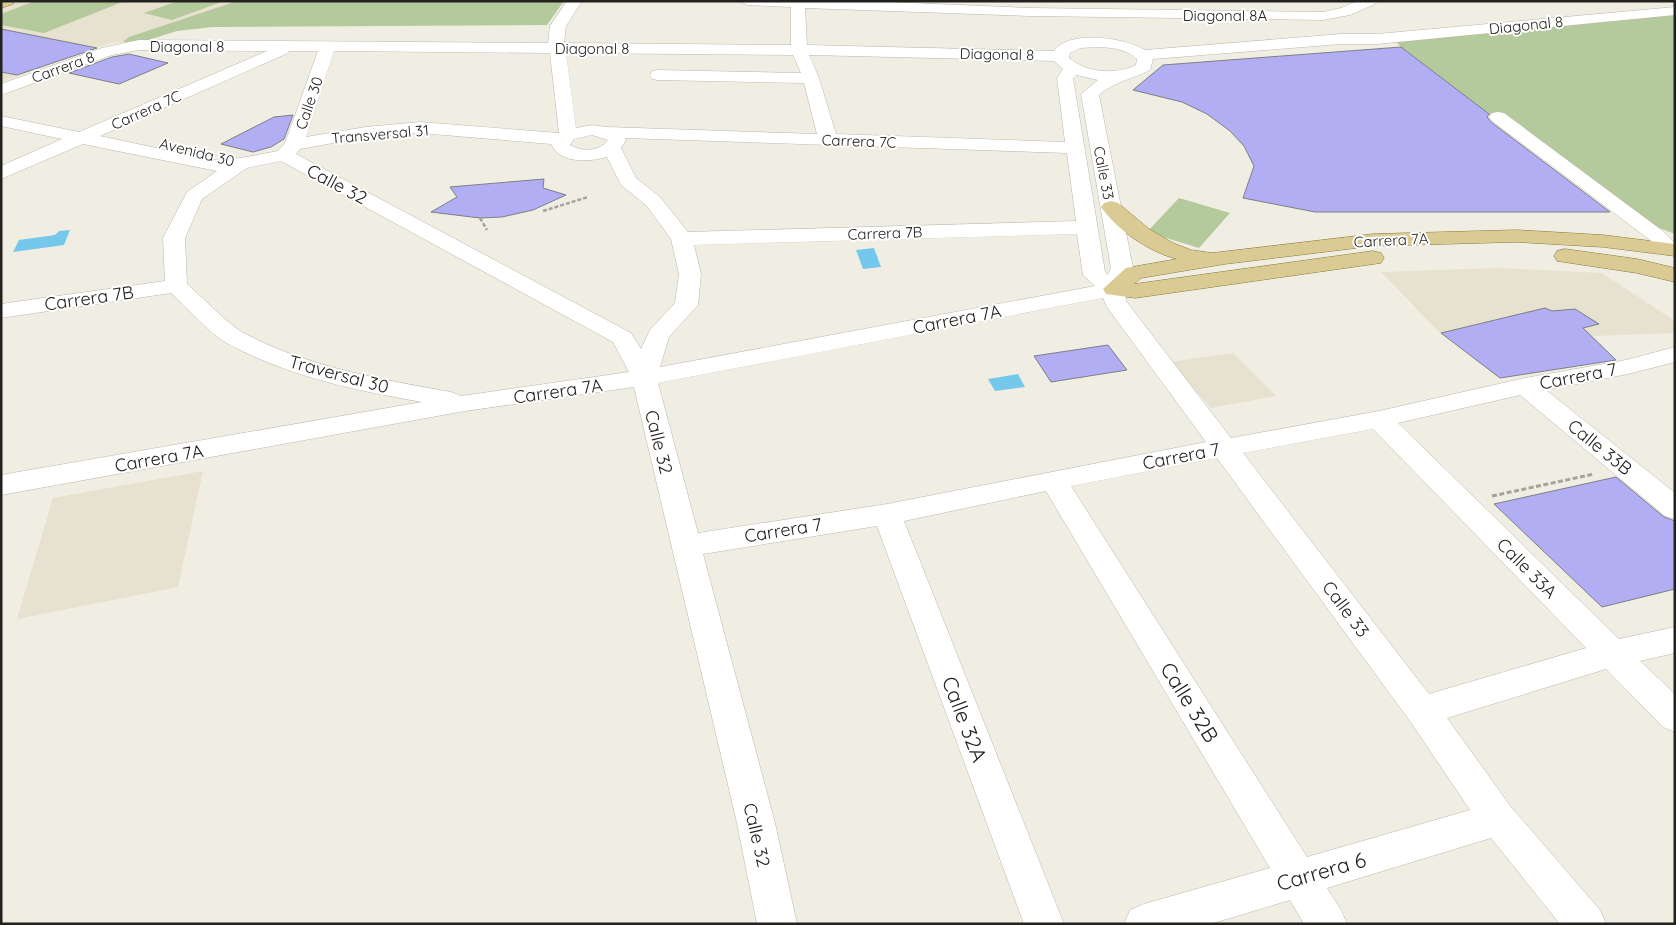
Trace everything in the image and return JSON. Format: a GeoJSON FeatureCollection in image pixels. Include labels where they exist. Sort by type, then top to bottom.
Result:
{"type":"FeatureCollection","features":[{"type":"Feature","properties":{"kind":"main road"},"geometry":{"type":"LineString","coordinates":[[1,4],[8,1]]}},
{"type":"Feature","properties":{"kind":"main road"},"geometry":{"type":"LineString","coordinates":[[1111,207],[1142,235],[1167,247],[1196,257],[1236,256]]}},
{"type":"Feature","properties":{"kind":"main road","name":"Carrera 7A"},"geometry":{"type":"LineString","coordinates":[[1114,289],[1134,273],[1236,256],[1373,240],[1516,236],[1603,241],[1671,249]]}},
{"type":"Feature","properties":{"kind":"main road","name":"Carrera 7A"},"geometry":{"type":"LineString","coordinates":[[1114,289],[1135,292],[1380,257],[1450,254],[1577,256],[1675,275]]}},
{"type":"Feature","properties":{"kind":"street"},"geometry":{"type":"LineString","coordinates":[[575,1],[557,24],[556,48],[559,56],[566,136],[607,137]]}},
{"type":"Feature","properties":{"kind":"street","name":"Diagonal 8A"},"geometry":{"type":"LineString","coordinates":[[747,1],[1122,6],[1297,5],[1318,1]]}},
{"type":"Feature","properties":{"kind":"street","name":"Diagonal 8A"},"geometry":{"type":"LineString","coordinates":[[1082,1],[1122,6],[1323,16],[1345,12],[1370,1]]}},
{"type":"Feature","properties":{"kind":"street"},"geometry":{"type":"LineString","coordinates":[[798,3],[799,50],[811,78],[828,140]]}},
{"type":"Feature","properties":{"kind":"street"},"geometry":{"type":"LineString","coordinates":[[1112,39],[1122,6]]}},
{"type":"Feature","properties":{"kind":"street","name":"Diagonal 8"},"geometry":{"type":"LineString","coordinates":[[1143,58],[1354,46],[1377,39],[1675,12]]}},
{"type":"Feature","properties":{"kind":"street"},"geometry":{"type":"LineString","coordinates":[[1067,62],[1062,51],[1068,47],[1112,39],[1135,50],[1143,58],[1144,66],[1138,70],[1123,74]]}},
{"type":"Feature","properties":{"kind":"street","name":"Diagonal 8"},"geometry":{"type":"LineString","coordinates":[[124,46],[799,50],[1067,62],[1093,74],[1123,74]]}},
{"type":"Feature","properties":{"kind":"street","name":"Carrera 8"},"geometry":{"type":"LineString","coordinates":[[1,90],[124,46]]}},
{"type":"Feature","properties":{"kind":"street","name":"Carrera 7C"},"geometry":{"type":"LineString","coordinates":[[1,173],[291,46]]}},
{"type":"Feature","properties":{"kind":"street","name":"Calle 30"},"geometry":{"type":"LineString","coordinates":[[289,150],[328,46]]}},
{"type":"Feature","properties":{"kind":"street","name":"Calle 33"},"geometry":{"type":"LineString","coordinates":[[1067,62],[1066,78],[1094,275],[1114,289]]}},
{"type":"Feature","properties":{"kind":"street","name":"Calle 33"},"geometry":{"type":"LineString","coordinates":[[1123,74],[1101,85],[1090,94],[1122,268],[1114,289],[1115,302],[1226,447],[1422,711],[1498,819],[1586,924]]}},
{"type":"Feature","properties":{"kind":"street"},"geometry":{"type":"LineString","coordinates":[[658,75],[811,78]]}},
{"type":"Feature","properties":{"kind":"street","name":"Avenida 30"},"geometry":{"type":"LineString","coordinates":[[1,108],[230,157],[241,164]]}},
{"type":"Feature","properties":{"kind":"street"},"geometry":{"type":"LineString","coordinates":[[1498,117],[1657,236],[1671,249]]}},
{"type":"Feature","properties":{"kind":"street","name":"Avenida 30"},"geometry":{"type":"LineString","coordinates":[[1,121],[213,166],[241,164]]}},
{"type":"Feature","properties":{"kind":"street","name":"Transversal 31"},"geometry":{"type":"LineString","coordinates":[[241,164],[329,138],[380,130],[436,128],[526,138],[566,136],[587,155]]}},
{"type":"Feature","properties":{"kind":"street","name":"Carrera 7C"},"geometry":{"type":"LineString","coordinates":[[607,137],[643,134],[1076,148]]}},
{"type":"Feature","properties":{"kind":"street"},"geometry":{"type":"LineString","coordinates":[[587,155],[597,154],[607,137]]}},
{"type":"Feature","properties":{"kind":"street"},"geometry":{"type":"LineString","coordinates":[[607,137],[628,181],[653,201],[682,239],[690,274],[686,305],[658,335],[644,377]]}},
{"type":"Feature","properties":{"kind":"street","name":"Calle 32"},"geometry":{"type":"LineString","coordinates":[[289,150],[623,338],[644,377],[756,823],[777,924]]}},
{"type":"Feature","properties":{"kind":"street"},"geometry":{"type":"LineString","coordinates":[[587,155],[623,172]]}},
{"type":"Feature","properties":{"kind":"street"},"geometry":{"type":"LineString","coordinates":[[176,286],[174,238],[194,196],[241,164]]}},
{"type":"Feature","properties":{"kind":"street","name":"Carrera 7B"},"geometry":{"type":"LineString","coordinates":[[682,239],[1088,227]]}},
{"type":"Feature","properties":{"kind":"street","name":"Carrera 7B"},"geometry":{"type":"LineString","coordinates":[[1,311],[176,286]]}},
{"type":"Feature","properties":{"kind":"street","name":"Traversal 30"},"geometry":{"type":"LineString","coordinates":[[176,286],[232,336],[298,366],[366,384],[466,403]]}},
{"type":"Feature","properties":{"kind":"street","name":"Carrera 7A"},"geometry":{"type":"LineString","coordinates":[[1,485],[466,403],[601,385],[711,366],[1114,289]]}},
{"type":"Feature","properties":{"kind":"street","name":"Carrera 7"},"geometry":{"type":"LineString","coordinates":[[685,546],[887,514],[1053,480],[1379,419],[1525,386],[1669,361]]}},
{"type":"Feature","properties":{"kind":"street","name":"Calle 33B"},"geometry":{"type":"LineString","coordinates":[[1525,386],[1675,509]]}},
{"type":"Feature","properties":{"kind":"street","name":"Calle 33A"},"geometry":{"type":"LineString","coordinates":[[1379,419],[1675,717]]}},
{"type":"Feature","properties":{"kind":"street","name":"Calle 32B"},"geometry":{"type":"LineString","coordinates":[[1053,480],[1327,924]]}},
{"type":"Feature","properties":{"kind":"street","name":"Calle 32A"},"geometry":{"type":"LineString","coordinates":[[887,514],[1044,924]]}},
{"type":"Feature","properties":{"kind":"street"},"geometry":{"type":"LineString","coordinates":[[1422,711],[1611,654],[1675,640]]}},
{"type":"Feature","properties":{"kind":"street","name":"Carrera 6"},"geometry":{"type":"LineString","coordinates":[[1144,924],[1498,819]]}},
{"type":"Feature","properties":{"kind":"path"},"geometry":{"type":"LineString","coordinates":[[544,211],[588,197]]}},
{"type":"Feature","properties":{"kind":"path"},"geometry":{"type":"LineString","coordinates":[[480,218],[487,230]]}},
{"type":"Feature","properties":{"kind":"path"},"geometry":{"type":"LineString","coordinates":[[1462,503],[1624,467]]}},
{"type":"Feature","properties":{"kind":"shaded area"},"geometry":{"type":"Polygon","coordinates":[[[18,1],[237,1],[130,37],[123,42],[110,43],[1,82],[1,7],[18,1]]]}},
{"type":"Feature","properties":{"kind":"shaded area"},"geometry":{"type":"Polygon","coordinates":[[[1498,268],[1602,273],[1675,321],[1675,333],[1593,336],[1616,360],[1500,378],[1440,333],[1381,272],[1498,268]]]}},
{"type":"Feature","properties":{"kind":"shaded area"},"geometry":{"type":"Polygon","coordinates":[[[1233,353],[1276,396],[1211,408],[1170,362],[1233,353]]]}},
{"type":"Feature","properties":{"kind":"shaded area"},"geometry":{"type":"Polygon","coordinates":[[[203,471],[178,587],[17,619],[53,498],[203,471]]]}},
{"type":"Feature","properties":{"kind":"green space"},"geometry":{"type":"Polygon","coordinates":[[[35,1],[125,1],[44,33],[1,25],[1,14],[35,1]]]}},
{"type":"Feature","properties":{"kind":"green space"},"geometry":{"type":"Polygon","coordinates":[[[178,1],[224,1],[172,20],[144,13],[178,1]]]}},
{"type":"Feature","properties":{"kind":"green space"},"geometry":{"type":"Polygon","coordinates":[[[237,1],[564,1],[547,25],[213,27],[177,31],[145,41],[123,42],[129,37],[237,1]]]}},
{"type":"Feature","properties":{"kind":"green space"},"geometry":{"type":"Polygon","coordinates":[[[1675,11],[1675,234],[1617,212],[1401,47],[1391,36],[1675,11]]]}},
{"type":"Feature","properties":{"kind":"green space"},"geometry":{"type":"Polygon","coordinates":[[[1179,198],[1230,213],[1199,248],[1147,232],[1179,198]]]}},
{"type":"Feature","properties":{"kind":"water"},"geometry":{"type":"Polygon","coordinates":[[[70,230],[64,245],[13,252],[19,240],[55,235],[59,231],[70,230]]]}},
{"type":"Feature","properties":{"kind":"water"},"geometry":{"type":"Polygon","coordinates":[[[874,248],[881,267],[863,269],[856,250],[874,248]]]}},
{"type":"Feature","properties":{"kind":"water"},"geometry":{"type":"Polygon","coordinates":[[[1018,374],[1025,387],[995,391],[988,379],[1018,374]]]}},
{"type":"Feature","properties":{"kind":"building"},"geometry":{"type":"Polygon","coordinates":[[[1,29],[97,48],[17,75],[1,72],[1,29]]]}},
{"type":"Feature","properties":{"kind":"building"},"geometry":{"type":"Polygon","coordinates":[[[1401,47],[1489,114],[1487,117],[1491,122],[1610,212],[1315,212],[1243,198],[1254,166],[1244,146],[1230,131],[1207,114],[1182,102],[1133,90],[1163,65],[1401,47]]]}},
{"type":"Feature","properties":{"kind":"building"},"geometry":{"type":"Polygon","coordinates":[[[129,54],[168,63],[119,84],[69,73],[112,57],[129,54]]]}},
{"type":"Feature","properties":{"kind":"building"},"geometry":{"type":"Polygon","coordinates":[[[293,115],[284,139],[271,147],[253,152],[221,144],[274,117],[293,115]]]}},
{"type":"Feature","properties":{"kind":"building"},"geometry":{"type":"Polygon","coordinates":[[[544,179],[543,188],[566,195],[533,210],[502,217],[480,218],[431,212],[457,197],[450,187],[544,179]]]}},
{"type":"Feature","properties":{"kind":"building"},"geometry":{"type":"Polygon","coordinates":[[[1545,308],[1552,311],[1575,309],[1599,324],[1583,328],[1616,360],[1500,378],[1441,333],[1545,308]]]}},
{"type":"Feature","properties":{"kind":"building"},"geometry":{"type":"Polygon","coordinates":[[[1108,345],[1127,370],[1051,382],[1034,356],[1108,345]]]}},
{"type":"Feature","properties":{"kind":"building"},"geometry":{"type":"Polygon","coordinates":[[[1616,477],[1664,517],[1675,521],[1675,589],[1602,607],[1494,504],[1616,477]]]}}]}
